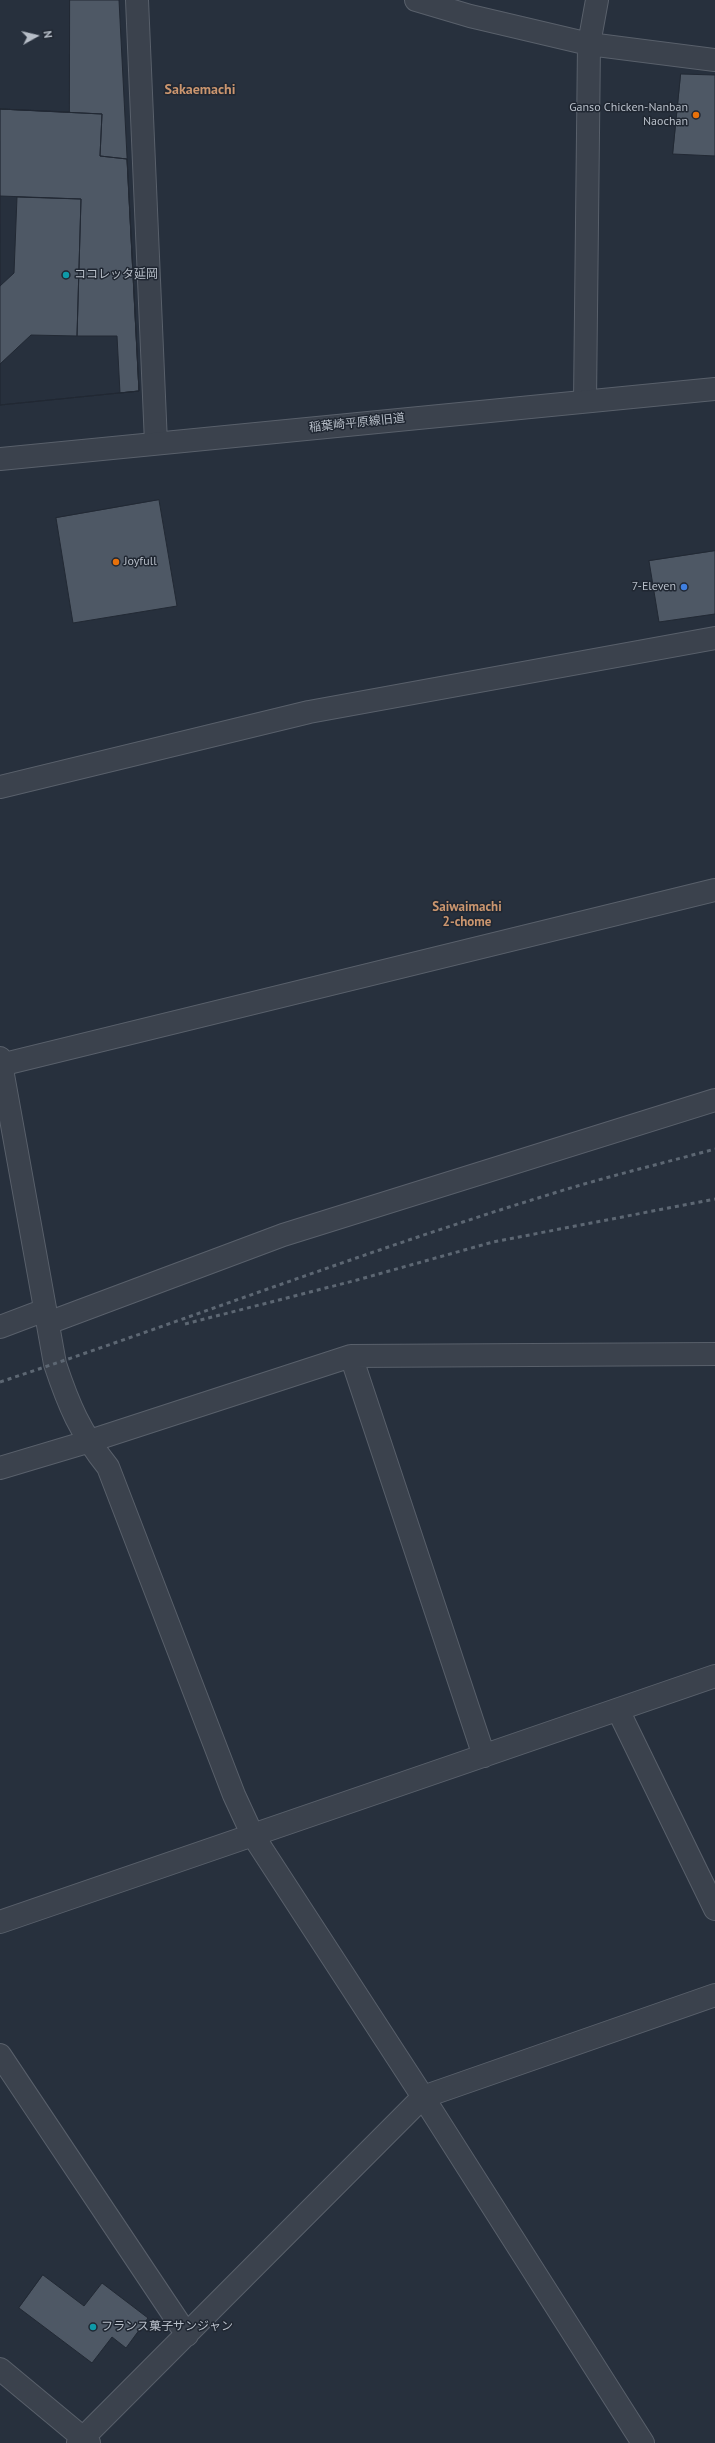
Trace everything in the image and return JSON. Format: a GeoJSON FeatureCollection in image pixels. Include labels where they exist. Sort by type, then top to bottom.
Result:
{"type":"FeatureCollection","features":[{"type":"Feature","properties":{"kind":"street"},"geometry":{"type":"LineString","coordinates":[[137,0],[156,443]]}},
{"type":"Feature","properties":{"kind":"street"},"geometry":{"type":"LineString","coordinates":[[416,0],[470,16],[589,44],[715,60]]}},
{"type":"Feature","properties":{"kind":"street"},"geometry":{"type":"LineString","coordinates":[[585,401],[589,44],[597,0]]}},
{"type":"Feature","properties":{"kind":"street","name":"稲葉崎平原線旧道"},"geometry":{"type":"LineString","coordinates":[[0,459],[715,388]]}},
{"type":"Feature","properties":{"kind":"street"},"geometry":{"type":"LineString","coordinates":[[0,787],[309,712],[715,638]]}},
{"type":"Feature","properties":{"kind":"street"},"geometry":{"type":"LineString","coordinates":[[643,2443],[423,2097],[252,1834],[234,1795],[108,1468],[88,1442],[70,1409],[55,1364],[0,1062],[715,890]]}},
{"type":"Feature","properties":{"kind":"street"},"geometry":{"type":"LineString","coordinates":[[0,1327],[46,1316],[283,1235],[715,1100]]}},
{"type":"Feature","properties":{"kind":"street"},"geometry":{"type":"LineString","coordinates":[[0,1468],[88,1442],[351,1356],[715,1354]]}},
{"type":"Feature","properties":{"kind":"street"},"geometry":{"type":"LineString","coordinates":[[351,1356],[484,1756]]}},
{"type":"Feature","properties":{"kind":"street"},"geometry":{"type":"LineString","coordinates":[[0,1922],[252,1834],[715,1676]]}},
{"type":"Feature","properties":{"kind":"street"},"geometry":{"type":"LineString","coordinates":[[618,1710],[715,1909]]}},
{"type":"Feature","properties":{"kind":"street"},"geometry":{"type":"LineString","coordinates":[[0,2369],[83,2442],[186,2335],[423,2097],[715,1995]]}},
{"type":"Feature","properties":{"kind":"street"},"geometry":{"type":"LineString","coordinates":[[0,2055],[186,2335]]}},
{"type":"Feature","properties":{"kind":"building","name":"ココレッタ延岡"},"geometry":{"type":"Polygon","coordinates":[[[70,0],[119,0],[139,391],[0,405],[0,109],[69,112],[70,0]]]}},
{"type":"Feature","properties":{"kind":"building","name":"Ganso Chicken-Nanban Naochan"},"geometry":{"type":"Polygon","coordinates":[[[681,74],[715,75],[715,156],[673,154],[681,74]]]}},
{"type":"Feature","properties":{"kind":"building","name":"ココレッタ延岡"},"geometry":{"type":"Polygon","coordinates":[[[0,109],[102,114],[100,156],[127,159],[139,391],[0,405],[0,364],[31,335],[77,336],[81,199],[17,197],[14,273],[0,286],[0,109]]]}},
{"type":"Feature","properties":{"kind":"building"},"geometry":{"type":"Polygon","coordinates":[[[0,109],[102,114],[100,156],[127,159],[139,391],[120,393],[117,336],[77,336],[81,199],[0,196],[0,109]]]}},
{"type":"Feature","properties":{"kind":"building","name":"Joyfull"},"geometry":{"type":"Polygon","coordinates":[[[159,500],[177,606],[73,623],[56,518],[159,500]]]}},
{"type":"Feature","properties":{"kind":"building","name":"7-Eleven"},"geometry":{"type":"Polygon","coordinates":[[[715,551],[715,614],[659,622],[649,561],[715,551]]]}},
{"type":"Feature","properties":{"kind":"building","name":"フランス菓子サンジャン"},"geometry":{"type":"Polygon","coordinates":[[[43,2275],[84,2306],[102,2283],[148,2318],[126,2348],[112,2337],[92,2363],[19,2308],[43,2275]]]}},
{"type":"Feature","properties":{"kind":"railway"},"geometry":{"type":"LineString","coordinates":[[0,1382],[138,1335],[343,1262],[481,1216],[592,1182],[715,1149]]}},
{"type":"Feature","properties":{"kind":"railway"},"geometry":{"type":"LineString","coordinates":[[185,1324],[357,1280],[493,1242],[715,1199]]}},
{"type":"Feature","properties":{"kind":"place","name":"Ganso Chicken-Nanban Naochan"},"geometry":{"type":"Point","coordinates":[696,115]}},
{"type":"Feature","properties":{"kind":"place","name":"ココレッタ延岡"},"geometry":{"type":"Point","coordinates":[66,275]}},
{"type":"Feature","properties":{"kind":"place","name":"Joyfull"},"geometry":{"type":"Point","coordinates":[116,562]}},
{"type":"Feature","properties":{"kind":"place","name":"7-Eleven"},"geometry":{"type":"Point","coordinates":[684,587]}},
{"type":"Feature","properties":{"kind":"place","name":"フランス菓子サンジャン"},"geometry":{"type":"Point","coordinates":[93,2327]}},
{"type":"Feature","properties":{"kind":"district","name":"Sakaemachi"},"geometry":{"type":"Point","coordinates":[200,90]}},
{"type":"Feature","properties":{"kind":"district","name":"Saiwaimachi 2-chome"},"geometry":{"type":"Point","coordinates":[467,914]}}]}
